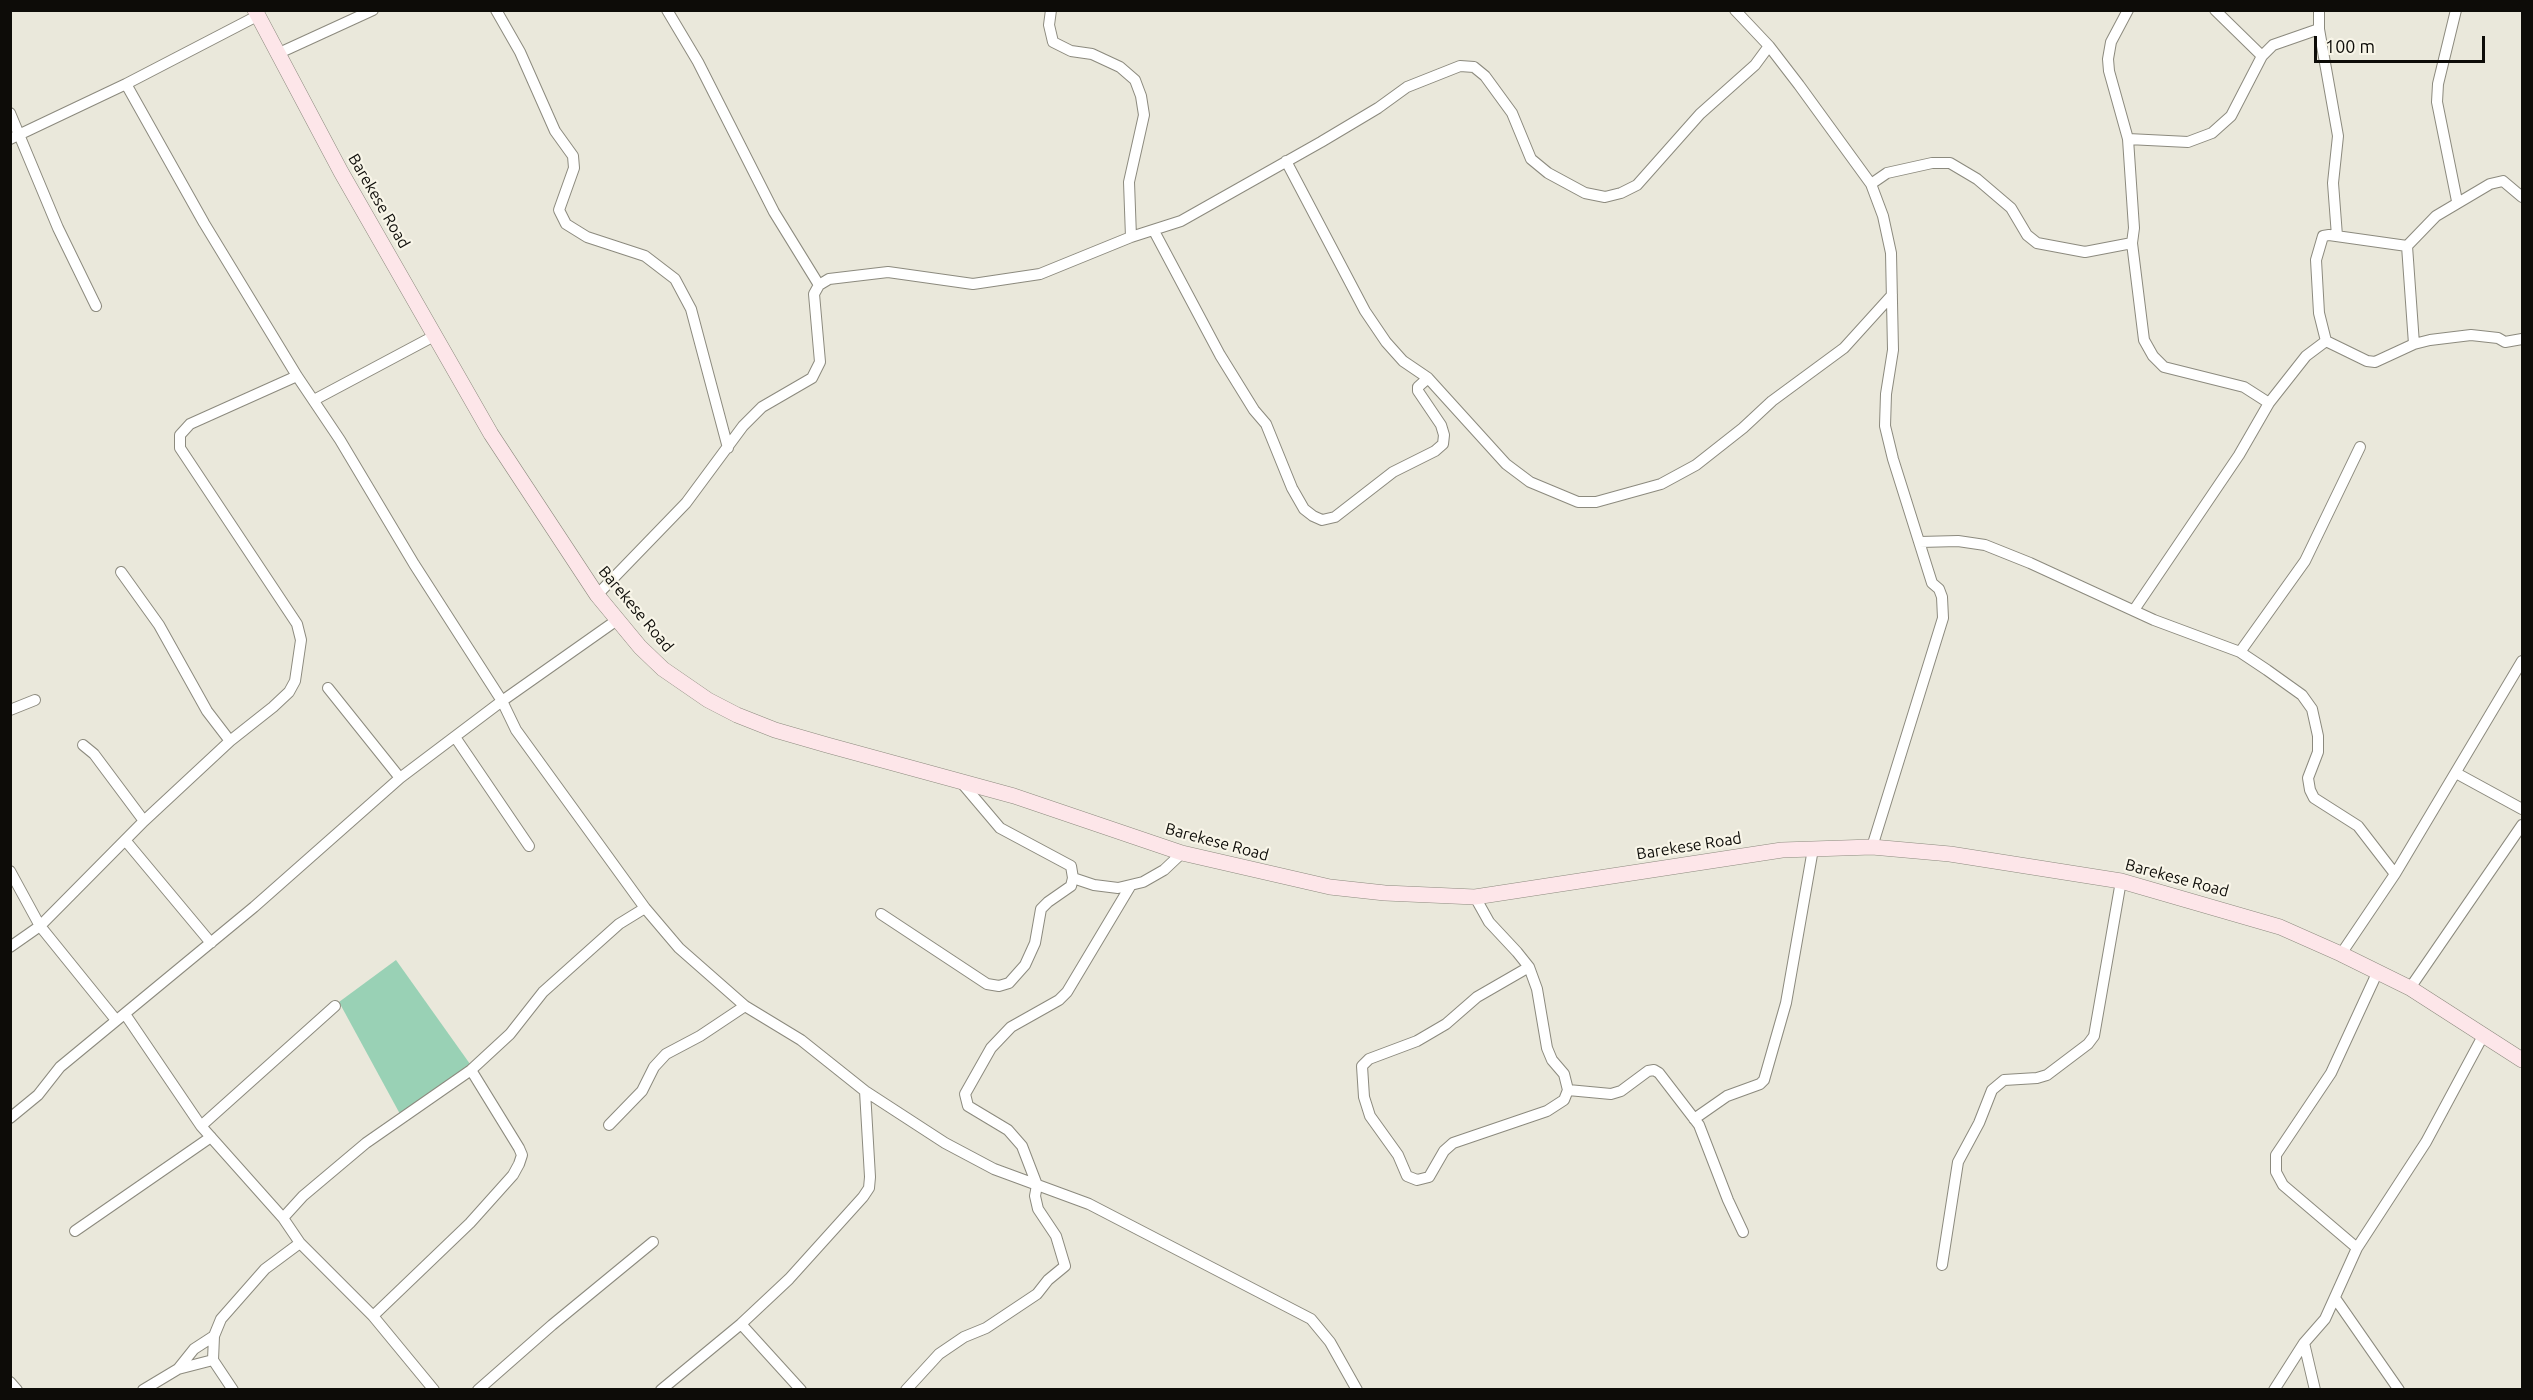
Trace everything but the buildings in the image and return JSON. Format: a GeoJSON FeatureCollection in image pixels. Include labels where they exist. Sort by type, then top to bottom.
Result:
{"type":"FeatureCollection","features":[{"type":"Feature","properties":{"kind":"main road","name":"Barekese Road"},"geometry":{"type":"LineString","coordinates":[[256,14],[341,172],[491,434],[597,595],[640,647],[663,669],[708,700],[737,715],[785,733],[1014,796],[1182,853],[1330,887],[1396,894],[1475,897],[1782,850],[1872,846],[1950,854],[2121,881],[2280,927],[2341,954],[2410,988],[2523,1060]]}},
{"type":"Feature","properties":{"kind":"street"},"geometry":{"type":"LineString","coordinates":[[277,54],[373,10]]}},
{"type":"Feature","properties":{"kind":"street"},"geometry":{"type":"LineString","coordinates":[[496,10],[520,52],[555,131],[573,156],[574,168],[559,210],[566,224],[587,237],[645,256],[675,279],[691,309],[728,448]]}},
{"type":"Feature","properties":{"kind":"street"},"geometry":{"type":"LineString","coordinates":[[667,10],[698,62],[774,212],[819,285]]}},
{"type":"Feature","properties":{"kind":"street"},"geometry":{"type":"LineString","coordinates":[[1051,10],[1049,25],[1053,42],[1071,51],[1092,54],[1120,67],[1135,80],[1141,96],[1144,115],[1129,182],[1131,237]]}},
{"type":"Feature","properties":{"kind":"street"},"geometry":{"type":"LineString","coordinates":[[1735,10],[1769,46],[1871,184],[1883,216],[1891,253],[1893,350],[1886,394],[1885,426],[1893,459],[1932,583],[1939,589],[1942,597],[1943,618],[1872,846]]}},
{"type":"Feature","properties":{"kind":"street"},"geometry":{"type":"LineString","coordinates":[[2128,10],[2111,42],[2108,59],[2109,71],[2128,139],[2134,228],[2132,243],[2144,340],[2153,356],[2164,367],[2244,387],[2269,403]]}},
{"type":"Feature","properties":{"kind":"street"},"geometry":{"type":"LineString","coordinates":[[2215,10],[2262,56]]}},
{"type":"Feature","properties":{"kind":"street"},"geometry":{"type":"LineString","coordinates":[[2319,10],[2319,29],[2338,136],[2332,183],[2337,236]]}},
{"type":"Feature","properties":{"kind":"street"},"geometry":{"type":"LineString","coordinates":[[2456,10],[2438,84],[2437,102],[2457,201]]}},
{"type":"Feature","properties":{"kind":"street"},"geometry":{"type":"LineString","coordinates":[[14,137],[126,84],[256,14]]}},
{"type":"Feature","properties":{"kind":"street"},"geometry":{"type":"LineString","coordinates":[[2128,139],[2188,142],[2212,133],[2231,116],[2262,56],[2273,45],[2319,29]]}},
{"type":"Feature","properties":{"kind":"street"},"geometry":{"type":"LineString","coordinates":[[597,595],[686,503],[743,426],[762,407],[812,378],[820,362],[814,294],[819,285],[829,279],[888,272],[974,284],[1040,274],[1131,237],[1181,221],[1378,108],[1407,87],[1460,66],[1474,68],[1485,76],[1512,113],[1532,159],[1548,173],[1585,192],[1605,197],[1621,193],[1637,185],[1700,114],[1755,65],[1769,46]]}},
{"type":"Feature","properties":{"kind":"street"},"geometry":{"type":"LineString","coordinates":[[126,84],[180,184],[414,564],[502,701],[536,760],[645,908],[684,953],[745,1006],[801,1040],[865,1091],[977,1162],[1089,1203],[1311,1319],[1330,1342],[1357,1389]]}},
{"type":"Feature","properties":{"kind":"street"},"geometry":{"type":"LineString","coordinates":[[10,113],[14,137],[96,306]]}},
{"type":"Feature","properties":{"kind":"street"},"geometry":{"type":"LineString","coordinates":[[1286,161],[1365,311],[1403,361],[1428,378],[1506,464],[1539,486],[1578,502],[1596,502],[1661,484],[1696,465],[1743,428],[1772,401],[1844,348],[1892,295]]}},
{"type":"Feature","properties":{"kind":"street"},"geometry":{"type":"LineString","coordinates":[[1871,184],[1887,173],[1932,163],[1950,163],[1977,179],[2011,208],[2027,235],[2037,243],[2085,252],[2132,243]]}},
{"type":"Feature","properties":{"kind":"street"},"geometry":{"type":"LineString","coordinates":[[2414,344],[2407,246],[2436,216],[2457,201],[2490,184],[2503,181],[2523,197]]}},
{"type":"Feature","properties":{"kind":"street"},"geometry":{"type":"LineString","coordinates":[[1154,231],[1220,355],[1254,410],[1266,424],[1292,488],[1304,509],[1312,516],[1322,520],[1335,517],[1393,472],[1435,451],[1443,444],[1444,435],[1441,425],[1418,391],[1418,387],[1428,378]]}},
{"type":"Feature","properties":{"kind":"street"},"geometry":{"type":"LineString","coordinates":[[2407,246],[2323,236],[2316,261],[2319,313],[2326,341],[2367,361],[2375,362],[2414,344],[2471,335],[2498,338],[2505,342],[2523,339]]}},
{"type":"Feature","properties":{"kind":"street"},"geometry":{"type":"LineString","coordinates":[[314,400],[436,335]]}},
{"type":"Feature","properties":{"kind":"street"},"geometry":{"type":"LineString","coordinates":[[2134,610],[2239,454],[2269,403],[2306,356],[2326,341]]}},
{"type":"Feature","properties":{"kind":"street"},"geometry":{"type":"LineString","coordinates":[[10,947],[40,926],[144,821],[230,741],[290,692],[298,669],[301,640],[297,624],[180,448],[180,435],[190,424],[297,376]]}},
{"type":"Feature","properties":{"kind":"street"},"geometry":{"type":"LineString","coordinates":[[2240,652],[2305,561],[2360,447]]}},
{"type":"Feature","properties":{"kind":"street"},"geometry":{"type":"LineString","coordinates":[[1920,542],[1958,541],[1985,545],[2030,562],[2134,610],[2240,652],[2302,695],[2312,709],[2318,744],[2318,752],[2308,778],[2314,798],[2358,826],[2395,874]]}},
{"type":"Feature","properties":{"kind":"street"},"geometry":{"type":"LineString","coordinates":[[121,572],[159,625],[207,711],[230,741]]}},
{"type":"Feature","properties":{"kind":"street"},"geometry":{"type":"LineString","coordinates":[[10,1118],[38,1095],[60,1067],[254,908],[400,778],[502,701],[617,620]]}},
{"type":"Feature","properties":{"kind":"street"},"geometry":{"type":"LineString","coordinates":[[2341,954],[2395,874],[2523,661]]}},
{"type":"Feature","properties":{"kind":"street"},"geometry":{"type":"LineString","coordinates":[[328,688],[400,778]]}},
{"type":"Feature","properties":{"kind":"street"},"geometry":{"type":"LineString","coordinates":[[10,710],[35,700]]}},
{"type":"Feature","properties":{"kind":"street"},"geometry":{"type":"LineString","coordinates":[[455,737],[529,846]]}},
{"type":"Feature","properties":{"kind":"street"},"geometry":{"type":"LineString","coordinates":[[83,745],[94,754],[144,821]]}},
{"type":"Feature","properties":{"kind":"street"},"geometry":{"type":"LineString","coordinates":[[2456,773],[2523,809]]}},
{"type":"Feature","properties":{"kind":"street"},"geometry":{"type":"LineString","coordinates":[[881,914],[987,984],[999,986],[1010,983],[1025,965],[1035,943],[1041,909],[1071,886],[1073,878],[1071,866],[1000,828],[960,781]]}},
{"type":"Feature","properties":{"kind":"street"},"geometry":{"type":"LineString","coordinates":[[2410,988],[2454,921],[2522,830]]}},
{"type":"Feature","properties":{"kind":"street"},"geometry":{"type":"LineString","coordinates":[[125,840],[210,943]]}},
{"type":"Feature","properties":{"kind":"street"},"geometry":{"type":"LineString","coordinates":[[1694,1119],[1726,1096],[1760,1084],[1764,1080],[1786,1004],[1813,849]]}},
{"type":"Feature","properties":{"kind":"street"},"geometry":{"type":"LineString","coordinates":[[1073,878],[1094,885],[1118,888],[1143,882],[1164,870],[1182,853]]}},
{"type":"Feature","properties":{"kind":"street"},"geometry":{"type":"LineString","coordinates":[[10,871],[40,926],[121,1017],[201,1126],[283,1218],[300,1243],[372,1316],[434,1389]]}},
{"type":"Feature","properties":{"kind":"street"},"geometry":{"type":"LineString","coordinates":[[1942,1265],[1958,1162],[1979,1123],[1992,1090],[2004,1080],[2037,1078],[2047,1075],[2088,1044],[2094,1036],[2121,881]]}},
{"type":"Feature","properties":{"kind":"street"},"geometry":{"type":"LineString","coordinates":[[906,1389],[939,1354],[1037,1294],[1048,1280],[1065,1266],[1056,1236],[1038,1209],[1035,1196],[1037,1185],[1022,1146],[1008,1130],[968,1106],[964,1094],[991,1048],[1011,1027],[1059,1000],[1067,992],[1131,885]]}},
{"type":"Feature","properties":{"kind":"street"},"geometry":{"type":"LineString","coordinates":[[1475,897],[1489,922],[1529,967],[1537,989],[1547,1048],[1552,1060],[1564,1074],[1568,1090],[1564,1100],[1547,1111],[1453,1143],[1444,1151],[1429,1177],[1417,1180],[1407,1176],[1398,1155],[1370,1116],[1361,1077],[1362,1066],[1369,1059],[1417,1041],[1446,1024],[1477,998],[1529,967]]}},
{"type":"Feature","properties":{"kind":"street"},"geometry":{"type":"LineString","coordinates":[[283,1218],[303,1196],[366,1143],[471,1070],[510,1034],[543,992],[619,924],[645,908]]}},
{"type":"Feature","properties":{"kind":"street"},"geometry":{"type":"LineString","coordinates":[[2357,1248],[2283,1185],[2276,1172],[2276,1155],[2331,1073],[2378,971]]}},
{"type":"Feature","properties":{"kind":"street"},"geometry":{"type":"LineString","coordinates":[[201,1126],[335,1006]]}},
{"type":"Feature","properties":{"kind":"street"},"geometry":{"type":"LineString","coordinates":[[609,1125],[642,1091],[654,1067],[666,1054],[714,1027],[745,1006]]}},
{"type":"Feature","properties":{"kind":"street"},"geometry":{"type":"LineString","coordinates":[[2274,1389],[2304,1343],[2325,1319],[2357,1248],[2426,1142],[2484,1034]]}},
{"type":"Feature","properties":{"kind":"street"},"geometry":{"type":"LineString","coordinates":[[372,1316],[470,1223],[513,1175],[519,1164],[522,1155],[519,1148],[471,1070]]}},
{"type":"Feature","properties":{"kind":"street"},"geometry":{"type":"LineString","coordinates":[[1568,1090],[1611,1094],[1654,1070],[1659,1073],[1694,1119],[1707,1142],[1728,1200],[1743,1232]]}},
{"type":"Feature","properties":{"kind":"street"},"geometry":{"type":"LineString","coordinates":[[661,1389],[741,1324],[789,1279],[869,1188],[865,1091]]}},
{"type":"Feature","properties":{"kind":"street"},"geometry":{"type":"LineString","coordinates":[[75,1231],[211,1137]]}},
{"type":"Feature","properties":{"kind":"street"},"geometry":{"type":"LineString","coordinates":[[478,1389],[653,1242]]}},
{"type":"Feature","properties":{"kind":"street"},"geometry":{"type":"LineString","coordinates":[[233,1389],[213,1360],[214,1336],[221,1319],[265,1269],[300,1243]]}},
{"type":"Feature","properties":{"kind":"street"},"geometry":{"type":"LineString","coordinates":[[2336,1298],[2399,1389]]}},
{"type":"Feature","properties":{"kind":"street"},"geometry":{"type":"LineString","coordinates":[[741,1324],[801,1389]]}},
{"type":"Feature","properties":{"kind":"street"},"geometry":{"type":"LineString","coordinates":[[178,1369],[194,1349],[214,1336]]}},
{"type":"Feature","properties":{"kind":"street"},"geometry":{"type":"LineString","coordinates":[[2304,1343],[2315,1389]]}},
{"type":"Feature","properties":{"kind":"street"},"geometry":{"type":"LineString","coordinates":[[143,1389],[178,1369],[213,1360]]}},
{"type":"Feature","properties":{"kind":"street"},"geometry":{"type":"LineString","coordinates":[[10,1382],[17,1389]]}},
{"type":"Feature","properties":{"kind":"green space"},"geometry":{"type":"Polygon","coordinates":[[[396,960],[470,1064],[400,1114],[339,1002],[396,960]]]}}]}
